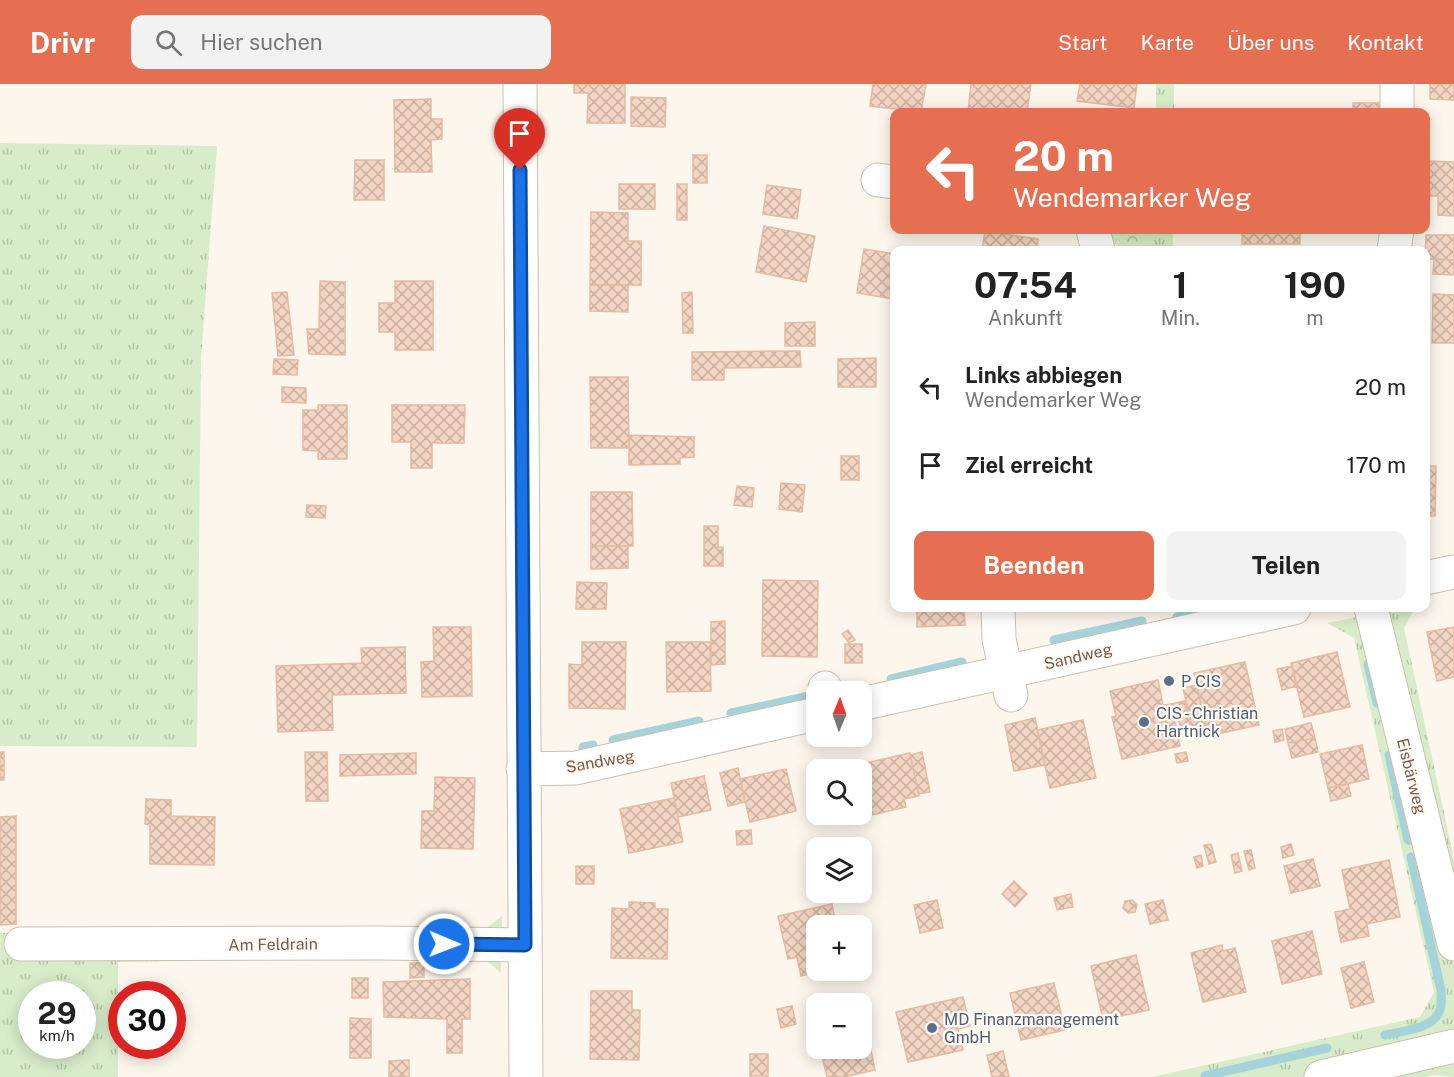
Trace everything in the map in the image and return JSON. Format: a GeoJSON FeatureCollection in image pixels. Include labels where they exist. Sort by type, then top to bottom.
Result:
{"type":"FeatureCollection","features":[{"type":"Feature","properties":{"kind":"street"},"geometry":{"type":"LineString","coordinates":[[520,84],[526,1077]]}},
{"type":"Feature","properties":{"kind":"street"},"geometry":{"type":"LineString","coordinates":[[1397,84],[1397,108]]}},
{"type":"Feature","properties":{"kind":"street"},"geometry":{"type":"LineString","coordinates":[[1430,577],[1454,572]]}},
{"type":"Feature","properties":{"kind":"street"},"geometry":{"type":"LineString","coordinates":[[997,686],[998,612]]}},
{"type":"Feature","properties":{"kind":"street","name":"Sandweg"},"geometry":{"type":"LineString","coordinates":[[878,701],[997,686],[1170,635],[1276,612]]}},
{"type":"Feature","properties":{"kind":"street","name":"Eisbärweg"},"geometry":{"type":"LineString","coordinates":[[1372,612],[1454,944]]}},
{"type":"Feature","properties":{"kind":"street","name":"Sandweg"},"geometry":{"type":"LineString","coordinates":[[523,769],[576,768],[682,758],[715,737],[806,704]]}},
{"type":"Feature","properties":{"kind":"street","name":"Am Feldrain"},"geometry":{"type":"LineString","coordinates":[[21,944],[525,945]]}},
{"type":"Feature","properties":{"kind":"street"},"geometry":{"type":"LineString","coordinates":[[1321,1077],[1454,1046]]}},
{"type":"Feature","properties":{"kind":"green space"},"geometry":{"type":"Polygon","coordinates":[[[1156,84],[1174,84],[1174,108],[1156,108],[1156,84]]]}},
{"type":"Feature","properties":{"kind":"green space"},"geometry":{"type":"Polygon","coordinates":[[[0,143],[217,146],[201,358],[197,747],[0,746],[0,143]]]}},
{"type":"Feature","properties":{"kind":"green space"},"geometry":{"type":"Polygon","coordinates":[[[1107,234],[1153,234],[1153,246],[1117,246],[1107,234]]]}},
{"type":"Feature","properties":{"kind":"green space"},"geometry":{"type":"Polygon","coordinates":[[[1153,234],[1173,234],[1173,246],[1153,246],[1153,234]]]}},
{"type":"Feature","properties":{"kind":"green space"},"geometry":{"type":"Polygon","coordinates":[[[1383,612],[1413,612],[1404,628],[1454,859],[1454,1077],[1435,1075],[1424,1077],[1152,1077],[1420,1017],[1434,992],[1354,638],[1327,623],[1383,612]]]}},
{"type":"Feature","properties":{"kind":"green space"},"geometry":{"type":"Polygon","coordinates":[[[502,916],[501,973],[481,956],[118,962],[118,981],[108,981],[108,1059],[118,1059],[118,1077],[0,1077],[0,933],[488,927],[502,916]]]}},
{"type":"Feature","properties":{"kind":"building"},"geometry":{"type":"Polygon","coordinates":[[[574,84],[625,84],[625,123],[587,123],[588,93],[574,93],[574,84]]]}},
{"type":"Feature","properties":{"kind":"building"},"geometry":{"type":"Polygon","coordinates":[[[873,84],[926,84],[922,108],[870,106],[873,84]]]}},
{"type":"Feature","properties":{"kind":"building"},"geometry":{"type":"Polygon","coordinates":[[[971,84],[1031,84],[1028,108],[968,108],[971,84]]]}},
{"type":"Feature","properties":{"kind":"building"},"geometry":{"type":"Polygon","coordinates":[[[1080,84],[1137,84],[1134,108],[1077,101],[1080,84]]]}},
{"type":"Feature","properties":{"kind":"building"},"geometry":{"type":"Polygon","coordinates":[[[1430,84],[1454,84],[1454,100],[1430,99],[1430,84]]]}},
{"type":"Feature","properties":{"kind":"building"},"geometry":{"type":"Polygon","coordinates":[[[631,97],[666,98],[665,127],[631,126],[631,97]]]}},
{"type":"Feature","properties":{"kind":"building"},"geometry":{"type":"Polygon","coordinates":[[[431,99],[431,119],[442,119],[442,139],[431,140],[432,172],[395,172],[394,100],[431,99]]]}},
{"type":"Feature","properties":{"kind":"building"},"geometry":{"type":"Polygon","coordinates":[[[1353,103],[1379,103],[1379,108],[1353,108],[1353,103]]]}},
{"type":"Feature","properties":{"kind":"building"},"geometry":{"type":"Polygon","coordinates":[[[693,155],[707,155],[707,183],[693,183],[693,155]]]}},
{"type":"Feature","properties":{"kind":"building"},"geometry":{"type":"Polygon","coordinates":[[[355,160],[384,160],[384,200],[354,200],[355,160]]]}},
{"type":"Feature","properties":{"kind":"building"},"geometry":{"type":"Polygon","coordinates":[[[1430,161],[1454,162],[1454,216],[1438,215],[1438,196],[1430,196],[1430,161]]]}},
{"type":"Feature","properties":{"kind":"building"},"geometry":{"type":"Polygon","coordinates":[[[619,184],[655,184],[655,209],[619,209],[619,184]]]}},
{"type":"Feature","properties":{"kind":"building"},"geometry":{"type":"Polygon","coordinates":[[[677,184],[687,184],[687,220],[677,220],[677,184]]]}},
{"type":"Feature","properties":{"kind":"building"},"geometry":{"type":"Polygon","coordinates":[[[767,185],[801,190],[797,219],[763,214],[767,185]]]}},
{"type":"Feature","properties":{"kind":"building"},"geometry":{"type":"Polygon","coordinates":[[[591,212],[628,213],[628,241],[641,241],[641,285],[590,285],[591,212]]]}},
{"type":"Feature","properties":{"kind":"building"},"geometry":{"type":"Polygon","coordinates":[[[764,226],[815,236],[806,282],[756,272],[764,226]]]}},
{"type":"Feature","properties":{"kind":"building"},"geometry":{"type":"Polygon","coordinates":[[[985,234],[1005,234],[1038,239],[1037,246],[983,246],[985,234]]]}},
{"type":"Feature","properties":{"kind":"building"},"geometry":{"type":"Polygon","coordinates":[[[1242,234],[1300,234],[1300,244],[1242,244],[1242,234]]]}},
{"type":"Feature","properties":{"kind":"building"},"geometry":{"type":"Polygon","coordinates":[[[1426,235],[1454,235],[1454,260],[1430,259],[1430,246],[1426,246],[1426,235]]]}},
{"type":"Feature","properties":{"kind":"building"},"geometry":{"type":"Polygon","coordinates":[[[864,249],[890,253],[890,298],[857,293],[864,249]]]}},
{"type":"Feature","properties":{"kind":"building"},"geometry":{"type":"Polygon","coordinates":[[[1434,259],[1454,260],[1454,275],[1433,274],[1434,259]]]}},
{"type":"Feature","properties":{"kind":"building"},"geometry":{"type":"Polygon","coordinates":[[[320,281],[345,282],[345,355],[309,354],[307,329],[319,329],[320,281]]]}},
{"type":"Feature","properties":{"kind":"building"},"geometry":{"type":"Polygon","coordinates":[[[395,281],[433,281],[433,350],[395,350],[395,332],[379,332],[379,303],[395,303],[395,281]]]}},
{"type":"Feature","properties":{"kind":"building"},"geometry":{"type":"Polygon","coordinates":[[[590,285],[628,285],[628,312],[590,311],[590,285]]]}},
{"type":"Feature","properties":{"kind":"building"},"geometry":{"type":"Polygon","coordinates":[[[287,292],[294,355],[278,356],[272,293],[287,292]]]}},
{"type":"Feature","properties":{"kind":"building"},"geometry":{"type":"Polygon","coordinates":[[[692,292],[693,333],[683,333],[682,293],[692,292]]]}},
{"type":"Feature","properties":{"kind":"building"},"geometry":{"type":"Polygon","coordinates":[[[1433,294],[1454,295],[1454,343],[1432,343],[1433,294]]]}},
{"type":"Feature","properties":{"kind":"building"},"geometry":{"type":"Polygon","coordinates":[[[815,322],[815,346],[785,346],[785,323],[815,322]]]}},
{"type":"Feature","properties":{"kind":"building"},"geometry":{"type":"Polygon","coordinates":[[[800,351],[801,367],[724,368],[724,380],[692,380],[692,352],[800,351]]]}},
{"type":"Feature","properties":{"kind":"building"},"geometry":{"type":"Polygon","coordinates":[[[876,358],[876,387],[838,387],[838,359],[876,358]]]}},
{"type":"Feature","properties":{"kind":"building"},"geometry":{"type":"Polygon","coordinates":[[[274,359],[298,360],[297,375],[273,374],[274,359]]]}},
{"type":"Feature","properties":{"kind":"building"},"geometry":{"type":"Polygon","coordinates":[[[590,377],[628,377],[629,448],[591,448],[590,377]]]}},
{"type":"Feature","properties":{"kind":"building"},"geometry":{"type":"Polygon","coordinates":[[[282,387],[306,388],[306,403],[282,402],[282,387]]]}},
{"type":"Feature","properties":{"kind":"building"},"geometry":{"type":"Polygon","coordinates":[[[318,405],[347,405],[347,459],[318,459],[318,451],[303,450],[303,410],[318,410],[318,405]]]}},
{"type":"Feature","properties":{"kind":"building"},"geometry":{"type":"Polygon","coordinates":[[[392,405],[465,405],[464,443],[432,443],[432,468],[411,468],[411,442],[392,442],[392,405]]]}},
{"type":"Feature","properties":{"kind":"building"},"geometry":{"type":"Polygon","coordinates":[[[629,435],[694,437],[694,457],[680,458],[680,464],[629,465],[629,435]]]}},
{"type":"Feature","properties":{"kind":"building"},"geometry":{"type":"Polygon","coordinates":[[[841,456],[859,456],[859,480],[841,480],[841,456]]]}},
{"type":"Feature","properties":{"kind":"building"},"geometry":{"type":"Polygon","coordinates":[[[1430,466],[1436,466],[1435,516],[1430,516],[1430,466]]]}},
{"type":"Feature","properties":{"kind":"building"},"geometry":{"type":"Polygon","coordinates":[[[781,483],[805,485],[802,512],[779,509],[781,483]]]}},
{"type":"Feature","properties":{"kind":"building"},"geometry":{"type":"Polygon","coordinates":[[[737,486],[754,488],[752,507],[734,505],[737,486]]]}},
{"type":"Feature","properties":{"kind":"building"},"geometry":{"type":"Polygon","coordinates":[[[591,492],[632,492],[633,546],[591,546],[591,492]]]}},
{"type":"Feature","properties":{"kind":"building"},"geometry":{"type":"Polygon","coordinates":[[[307,505],[326,506],[325,518],[306,517],[307,505]]]}},
{"type":"Feature","properties":{"kind":"building"},"geometry":{"type":"Polygon","coordinates":[[[704,526],[718,526],[718,547],[723,547],[723,566],[704,566],[704,526]]]}},
{"type":"Feature","properties":{"kind":"building"},"geometry":{"type":"Polygon","coordinates":[[[591,546],[628,546],[628,568],[591,569],[591,546]]]}},
{"type":"Feature","properties":{"kind":"building"},"geometry":{"type":"Polygon","coordinates":[[[763,580],[818,581],[817,657],[762,656],[763,580]]]}},
{"type":"Feature","properties":{"kind":"building"},"geometry":{"type":"Polygon","coordinates":[[[577,582],[607,583],[606,609],[576,609],[577,582]]]}},
{"type":"Feature","properties":{"kind":"building"},"geometry":{"type":"Polygon","coordinates":[[[917,612],[964,612],[965,625],[917,627],[917,612]]]}},
{"type":"Feature","properties":{"kind":"building"},"geometry":{"type":"Polygon","coordinates":[[[725,621],[725,664],[711,665],[711,622],[725,621]]]}},
{"type":"Feature","properties":{"kind":"building"},"geometry":{"type":"Polygon","coordinates":[[[433,627],[471,627],[472,696],[422,697],[421,662],[434,661],[433,627]]]}},
{"type":"Feature","properties":{"kind":"building"},"geometry":{"type":"Polygon","coordinates":[[[1454,627],[1454,677],[1437,681],[1427,632],[1454,627]]]}},
{"type":"Feature","properties":{"kind":"building"},"geometry":{"type":"Polygon","coordinates":[[[848,630],[855,640],[849,643],[842,634],[848,630]]]}},
{"type":"Feature","properties":{"kind":"building"},"geometry":{"type":"Polygon","coordinates":[[[582,642],[626,642],[625,709],[569,708],[569,664],[582,665],[582,642]]]}},
{"type":"Feature","properties":{"kind":"building"},"geometry":{"type":"Polygon","coordinates":[[[666,642],[710,642],[711,691],[667,692],[666,642]]]}},
{"type":"Feature","properties":{"kind":"building"},"geometry":{"type":"Polygon","coordinates":[[[845,644],[862,644],[862,663],[845,663],[845,644]]]}},
{"type":"Feature","properties":{"kind":"building"},"geometry":{"type":"Polygon","coordinates":[[[405,647],[406,693],[332,695],[333,730],[278,732],[276,666],[362,663],[361,648],[405,647]]]}},
{"type":"Feature","properties":{"kind":"building"},"geometry":{"type":"Polygon","coordinates":[[[1337,652],[1350,707],[1304,717],[1291,663],[1337,652]]]}},
{"type":"Feature","properties":{"kind":"building"},"geometry":{"type":"Polygon","coordinates":[[[1245,662],[1259,725],[1208,736],[1194,673],[1245,662]]]}},
{"type":"Feature","properties":{"kind":"building"},"geometry":{"type":"Polygon","coordinates":[[[1292,666],[1297,686],[1282,690],[1277,669],[1292,666]]]}},
{"type":"Feature","properties":{"kind":"building","name":"CIS - Christian Hartnick"},"geometry":{"type":"Polygon","coordinates":[[[1158,680],[1163,705],[1171,704],[1180,746],[1122,759],[1112,717],[1116,716],[1110,691],[1158,680]]]}},
{"type":"Feature","properties":{"kind":"building"},"geometry":{"type":"Polygon","coordinates":[[[1197,685],[1205,726],[1192,729],[1183,688],[1197,685]]]}},
{"type":"Feature","properties":{"kind":"building"},"geometry":{"type":"Polygon","coordinates":[[[1185,701],[1190,724],[1181,727],[1171,704],[1185,701]]]}},
{"type":"Feature","properties":{"kind":"building"},"geometry":{"type":"Polygon","coordinates":[[[1035,718],[1045,765],[1014,771],[1005,725],[1035,718]]]}},
{"type":"Feature","properties":{"kind":"building"},"geometry":{"type":"Polygon","coordinates":[[[1083,720],[1096,778],[1050,788],[1037,730],[1083,720]]]}},
{"type":"Feature","properties":{"kind":"building"},"geometry":{"type":"Polygon","coordinates":[[[1311,723],[1315,738],[1288,743],[1285,729],[1311,723]]]}},
{"type":"Feature","properties":{"kind":"building"},"geometry":{"type":"Polygon","coordinates":[[[1282,729],[1284,740],[1275,742],[1273,731],[1282,729]]]}},
{"type":"Feature","properties":{"kind":"building"},"geometry":{"type":"Polygon","coordinates":[[[1315,738],[1318,752],[1292,758],[1288,743],[1315,738]]]}},
{"type":"Feature","properties":{"kind":"building"},"geometry":{"type":"Polygon","coordinates":[[[1362,745],[1369,779],[1328,788],[1320,754],[1362,745]]]}},
{"type":"Feature","properties":{"kind":"building"},"geometry":{"type":"Polygon","coordinates":[[[0,752],[4,752],[4,780],[0,780],[0,752]]]}},
{"type":"Feature","properties":{"kind":"building"},"geometry":{"type":"Polygon","coordinates":[[[305,752],[327,752],[328,801],[306,801],[305,752]]]}},
{"type":"Feature","properties":{"kind":"building"},"geometry":{"type":"Polygon","coordinates":[[[922,752],[930,792],[919,794],[910,755],[922,752]]]}},
{"type":"Feature","properties":{"kind":"building"},"geometry":{"type":"Polygon","coordinates":[[[1186,752],[1188,761],[1177,763],[1175,754],[1186,752]]]}},
{"type":"Feature","properties":{"kind":"building"},"geometry":{"type":"Polygon","coordinates":[[[416,753],[416,774],[340,776],[340,755],[416,753]]]}},
{"type":"Feature","properties":{"kind":"building"},"geometry":{"type":"Polygon","coordinates":[[[910,753],[919,796],[904,799],[906,807],[872,815],[872,762],[910,753]]]}},
{"type":"Feature","properties":{"kind":"building"},"geometry":{"type":"Polygon","coordinates":[[[738,768],[745,802],[728,806],[720,773],[738,768]]]}},
{"type":"Feature","properties":{"kind":"building"},"geometry":{"type":"Polygon","coordinates":[[[786,769],[796,811],[750,822],[740,779],[786,769]]]}},
{"type":"Feature","properties":{"kind":"building"},"geometry":{"type":"Polygon","coordinates":[[[704,776],[711,810],[678,817],[671,783],[704,776]]]}},
{"type":"Feature","properties":{"kind":"building"},"geometry":{"type":"Polygon","coordinates":[[[435,777],[475,778],[473,849],[421,848],[422,811],[434,811],[435,777]]]}},
{"type":"Feature","properties":{"kind":"building"},"geometry":{"type":"Polygon","coordinates":[[[1348,784],[1351,796],[1331,801],[1328,788],[1348,784]]]}},
{"type":"Feature","properties":{"kind":"building"},"geometry":{"type":"Polygon","coordinates":[[[674,798],[683,842],[629,853],[620,809],[674,798]]]}},
{"type":"Feature","properties":{"kind":"building"},"geometry":{"type":"Polygon","coordinates":[[[146,799],[171,800],[171,816],[215,817],[214,865],[150,864],[150,825],[145,824],[146,799]]]}},
{"type":"Feature","properties":{"kind":"building"},"geometry":{"type":"Polygon","coordinates":[[[16,816],[16,924],[0,925],[0,817],[16,816]]]}},
{"type":"Feature","properties":{"kind":"building"},"geometry":{"type":"Polygon","coordinates":[[[751,830],[752,844],[737,845],[736,831],[751,830]]]}},
{"type":"Feature","properties":{"kind":"building"},"geometry":{"type":"Polygon","coordinates":[[[1211,844],[1216,862],[1209,864],[1204,845],[1211,844]]]}},
{"type":"Feature","properties":{"kind":"building"},"geometry":{"type":"Polygon","coordinates":[[[1291,844],[1294,855],[1283,858],[1281,847],[1291,844]]]}},
{"type":"Feature","properties":{"kind":"building"},"geometry":{"type":"Polygon","coordinates":[[[1251,850],[1255,868],[1249,870],[1244,851],[1251,850]]]}},
{"type":"Feature","properties":{"kind":"building"},"geometry":{"type":"Polygon","coordinates":[[[1238,853],[1242,871],[1235,873],[1231,855],[1238,853]]]}},
{"type":"Feature","properties":{"kind":"building"},"geometry":{"type":"Polygon","coordinates":[[[1201,855],[1203,866],[1197,868],[1194,857],[1201,855]]]}},
{"type":"Feature","properties":{"kind":"building"},"geometry":{"type":"Polygon","coordinates":[[[1313,859],[1320,886],[1291,893],[1284,866],[1313,859]]]}},
{"type":"Feature","properties":{"kind":"building"},"geometry":{"type":"Polygon","coordinates":[[[1389,860],[1400,917],[1367,924],[1369,936],[1341,942],[1335,912],[1350,909],[1342,870],[1389,860]]]}},
{"type":"Feature","properties":{"kind":"building"},"geometry":{"type":"Polygon","coordinates":[[[576,866],[594,866],[594,884],[576,884],[576,866]]]}},
{"type":"Feature","properties":{"kind":"building"},"geometry":{"type":"Polygon","coordinates":[[[1014,881],[1027,894],[1015,907],[1002,894],[1014,881]]]}},
{"type":"Feature","properties":{"kind":"building"},"geometry":{"type":"Polygon","coordinates":[[[1071,894],[1073,907],[1057,910],[1054,898],[1071,894]]]}},
{"type":"Feature","properties":{"kind":"building"},"geometry":{"type":"Polygon","coordinates":[[[937,900],[943,928],[920,933],[914,905],[937,900]]]}},
{"type":"Feature","properties":{"kind":"building"},"geometry":{"type":"Polygon","coordinates":[[[1132,900],[1137,905],[1135,912],[1128,913],[1123,908],[1125,901],[1132,900]]]}},
{"type":"Feature","properties":{"kind":"building"},"geometry":{"type":"Polygon","coordinates":[[[1163,900],[1168,920],[1150,924],[1145,904],[1163,900]]]}},
{"type":"Feature","properties":{"kind":"building"},"geometry":{"type":"Polygon","coordinates":[[[629,902],[655,903],[655,909],[668,909],[667,959],[611,958],[612,908],[629,909],[629,902]]]}},
{"type":"Feature","properties":{"kind":"building"},"geometry":{"type":"Polygon","coordinates":[[[832,904],[834,915],[806,915],[806,975],[801,976],[797,957],[788,959],[778,916],[832,904]]]}},
{"type":"Feature","properties":{"kind":"building"},"geometry":{"type":"Polygon","coordinates":[[[1312,931],[1322,974],[1282,984],[1272,941],[1312,931]]]}},
{"type":"Feature","properties":{"kind":"building"},"geometry":{"type":"Polygon","coordinates":[[[1222,945],[1223,951],[1235,948],[1246,992],[1203,1002],[1191,953],[1222,945]]]}},
{"type":"Feature","properties":{"kind":"building"},"geometry":{"type":"Polygon","coordinates":[[[1136,955],[1149,1010],[1103,1020],[1091,966],[1136,955]]]}},
{"type":"Feature","properties":{"kind":"building"},"geometry":{"type":"Polygon","coordinates":[[[1364,962],[1374,1002],[1351,1008],[1341,968],[1364,962]]]}},
{"type":"Feature","properties":{"kind":"building"},"geometry":{"type":"Polygon","coordinates":[[[410,963],[424,963],[424,977],[410,978],[410,963]]]}},
{"type":"Feature","properties":{"kind":"building"},"geometry":{"type":"Polygon","coordinates":[[[352,978],[368,978],[368,998],[352,998],[352,978]]]}},
{"type":"Feature","properties":{"kind":"building"},"geometry":{"type":"Polygon","coordinates":[[[470,979],[470,1019],[462,1019],[462,1053],[447,1053],[447,1019],[384,1017],[383,982],[470,979]]]}},
{"type":"Feature","properties":{"kind":"building"},"geometry":{"type":"Polygon","coordinates":[[[1054,983],[1065,1030],[1021,1040],[1010,993],[1054,983]]]}},
{"type":"Feature","properties":{"kind":"building"},"geometry":{"type":"Polygon","coordinates":[[[591,991],[632,991],[632,1010],[640,1010],[639,1060],[590,1059],[591,991]]]}},
{"type":"Feature","properties":{"kind":"building","name":"MD Finanzmanagement GmbH"},"geometry":{"type":"Polygon","coordinates":[[[963,997],[970,1026],[958,1029],[963,1050],[908,1062],[896,1012],[963,997]]]}},
{"type":"Feature","properties":{"kind":"building"},"geometry":{"type":"Polygon","coordinates":[[[792,1006],[796,1024],[781,1028],[777,1009],[792,1006]]]}},
{"type":"Feature","properties":{"kind":"building"},"geometry":{"type":"Polygon","coordinates":[[[350,1018],[371,1019],[371,1058],[350,1058],[350,1018]]]}},
{"type":"Feature","properties":{"kind":"building"},"geometry":{"type":"Polygon","coordinates":[[[1003,1051],[1009,1077],[992,1077],[987,1055],[1003,1051]]]}},
{"type":"Feature","properties":{"kind":"building"},"geometry":{"type":"Polygon","coordinates":[[[750,1054],[768,1054],[768,1076],[750,1076],[750,1054]]]}},
{"type":"Feature","properties":{"kind":"building"},"geometry":{"type":"Polygon","coordinates":[[[872,1055],[875,1070],[844,1077],[827,1077],[823,1059],[872,1059],[872,1055]]]}},
{"type":"Feature","properties":{"kind":"building"},"geometry":{"type":"Polygon","coordinates":[[[409,1060],[409,1077],[389,1077],[389,1061],[409,1060]]]}},
{"type":"Feature","properties":{"kind":"waterway"},"geometry":{"type":"LineString","coordinates":[[1177,617],[1200,612]]}},
{"type":"Feature","properties":{"kind":"waterway"},"geometry":{"type":"LineString","coordinates":[[1054,640],[1142,621]]}},
{"type":"Feature","properties":{"kind":"waterway"},"geometry":{"type":"LineString","coordinates":[[891,679],[962,662]]}},
{"type":"Feature","properties":{"kind":"waterway"},"geometry":{"type":"LineString","coordinates":[[1368,664],[1377,703]]}},
{"type":"Feature","properties":{"kind":"waterway"},"geometry":{"type":"LineString","coordinates":[[731,713],[806,697]]}},
{"type":"Feature","properties":{"kind":"waterway"},"geometry":{"type":"LineString","coordinates":[[613,740],[699,721]]}},
{"type":"Feature","properties":{"kind":"waterway"},"geometry":{"type":"LineString","coordinates":[[583,747],[593,745]]}},
{"type":"Feature","properties":{"kind":"waterway"},"geometry":{"type":"LineString","coordinates":[[1389,755],[1408,840]]}},
{"type":"Feature","properties":{"kind":"waterway"},"geometry":{"type":"LineString","coordinates":[[1385,1035],[1424,1025],[1437,1016],[1441,1005],[1441,990],[1411,857]]}},
{"type":"Feature","properties":{"kind":"waterway"},"geometry":{"type":"LineString","coordinates":[[1205,1076],[1327,1048]]}},
{"type":"Feature","properties":{"kind":"place","name":"P CIS"},"geometry":{"type":"Point","coordinates":[1169,681]}},
{"type":"Feature","properties":{"kind":"place","name":"CIS - Christian Hartnick"},"geometry":{"type":"Point","coordinates":[1144,722]}},
{"type":"Feature","properties":{"kind":"place","name":"MD Finanzmanagement GmbH"},"geometry":{"type":"Point","coordinates":[932,1028]}},
{"type":"Feature","properties":{"kind":"route"},"geometry":{"type":"LineString","coordinates":[[444,944],[525,945],[520,170]]}}]}
